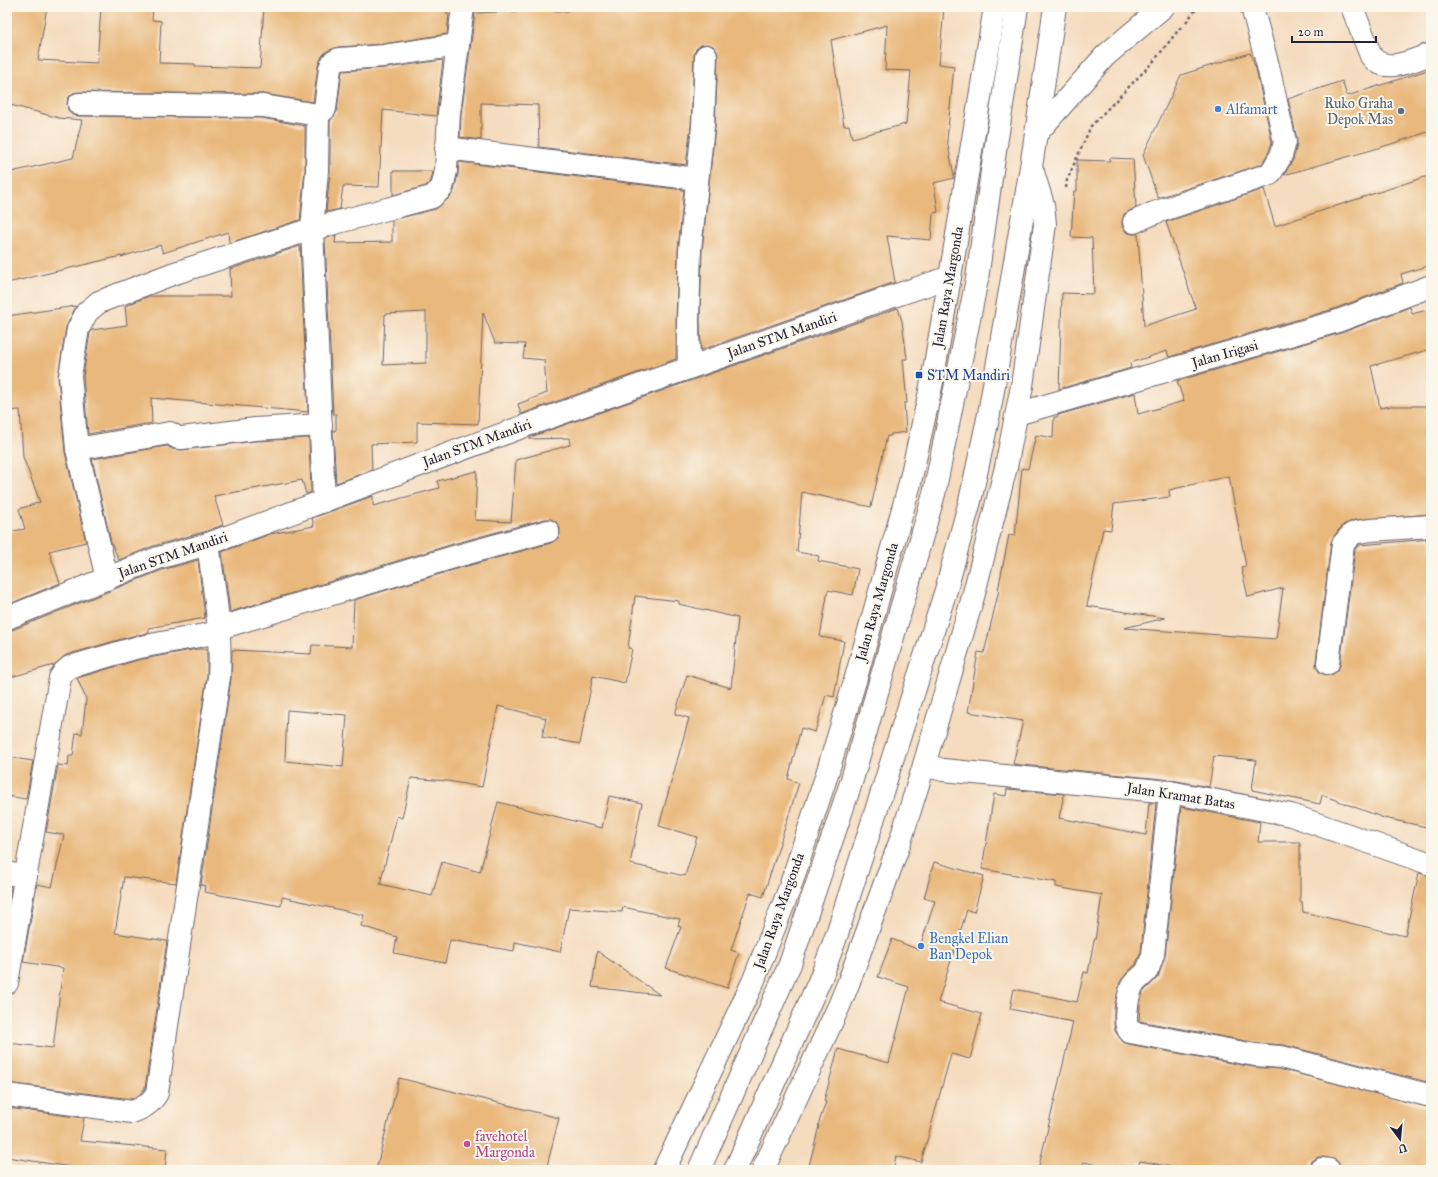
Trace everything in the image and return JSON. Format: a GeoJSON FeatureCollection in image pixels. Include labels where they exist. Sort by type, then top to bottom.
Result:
{"type":"FeatureCollection","features":[{"type":"Feature","properties":{"kind":"main road"},"geometry":{"type":"LineString","coordinates":[[107,578],[77,449],[70,376],[78,329],[87,312],[99,302],[172,274],[312,229],[432,197],[442,188],[446,171],[449,113],[463,7]]}},
{"type":"Feature","properties":{"kind":"main road","name":"Jalan Raya Margonda"},"geometry":{"type":"LineString","coordinates":[[664,1170],[753,982],[789,890],[826,777],[855,681],[909,487],[932,382],[995,7]]}},
{"type":"Feature","properties":{"kind":"main road","name":"Jalan Raya Margonda"},"geometry":{"type":"LineString","coordinates":[[699,1170],[790,964],[851,782],[934,494],[978,279],[992,171],[1017,7]]}},
{"type":"Feature","properties":{"kind":"main road"},"geometry":{"type":"LineString","coordinates":[[735,1170],[822,975],[837,934],[946,590],[970,501],[989,414],[1032,167],[1055,7]]}},
{"type":"Feature","properties":{"kind":"main road"},"geometry":{"type":"LineString","coordinates":[[1036,134],[1105,56],[1163,7]]}},
{"type":"Feature","properties":{"kind":"main road"},"geometry":{"type":"LineString","coordinates":[[1134,222],[1154,213],[1270,174],[1281,156],[1285,142],[1268,66],[1252,7]]}},
{"type":"Feature","properties":{"kind":"main road"},"geometry":{"type":"LineString","coordinates":[[1352,7],[1371,56],[1375,62],[1392,66],[1431,54]]}},
{"type":"Feature","properties":{"kind":"main road"},"geometry":{"type":"LineString","coordinates":[[324,501],[312,229],[317,171],[318,115],[325,109],[330,68],[333,62],[339,58],[384,56],[458,45]]}},
{"type":"Feature","properties":{"kind":"main road"},"geometry":{"type":"LineString","coordinates":[[689,367],[688,322],[690,250],[703,126],[706,56]]}},
{"type":"Feature","properties":{"kind":"main road"},"geometry":{"type":"LineString","coordinates":[[79,104],[263,106],[318,115]]}},
{"type":"Feature","properties":{"kind":"main road"},"geometry":{"type":"LineString","coordinates":[[446,148],[697,179]]}},
{"type":"Feature","properties":{"kind":"main road"},"geometry":{"type":"LineString","coordinates":[[763,1170],[848,984],[900,842],[924,765],[972,597],[1006,467],[1017,414],[1045,224],[1043,205],[1032,167]]}},
{"type":"Feature","properties":{"kind":"main road"},"geometry":{"type":"LineString","coordinates":[[950,277],[978,279]]}},
{"type":"Feature","properties":{"kind":"main road","name":"Jalan STM Mandiri"},"geometry":{"type":"LineString","coordinates":[[7,618],[158,558],[208,544],[522,427],[689,367],[950,277]]}},
{"type":"Feature","properties":{"kind":"main road","name":"Jalan Irigasi"},"geometry":{"type":"LineString","coordinates":[[1017,414],[1338,321],[1431,286]]}},
{"type":"Feature","properties":{"kind":"main road"},"geometry":{"type":"LineString","coordinates":[[77,449],[170,433],[178,438],[182,438],[256,429],[321,425]]}},
{"type":"Feature","properties":{"kind":"main road"},"geometry":{"type":"LineString","coordinates":[[909,487],[934,494]]}},
{"type":"Feature","properties":{"kind":"main road"},"geometry":{"type":"LineString","coordinates":[[1328,664],[1343,544],[1352,534],[1357,532],[1431,526]]}},
{"type":"Feature","properties":{"kind":"main road"},"geometry":{"type":"LineString","coordinates":[[7,983],[16,875],[60,678],[64,672],[70,667],[135,648],[220,630],[457,556],[548,531]]}},
{"type":"Feature","properties":{"kind":"main road"},"geometry":{"type":"LineString","coordinates":[[7,1095],[132,1112],[147,1105],[152,1101],[157,1093],[219,676],[220,630],[208,544]]}},
{"type":"Feature","properties":{"kind":"main road"},"geometry":{"type":"LineString","coordinates":[[946,590],[972,597]]}},
{"type":"Feature","properties":{"kind":"main road","name":"Jalan Kramat Batas"},"geometry":{"type":"LineString","coordinates":[[924,765],[943,770],[1170,792],[1291,815],[1431,864]]}},
{"type":"Feature","properties":{"kind":"main road"},"geometry":{"type":"LineString","coordinates":[[1170,792],[1154,955],[1146,972],[1133,985],[1129,995],[1126,1022],[1128,1031],[1255,1055],[1281,1057],[1431,1096]]}},
{"type":"Feature","properties":{"kind":"main road"},"geometry":{"type":"LineString","coordinates":[[763,954],[848,984]]}},
{"type":"Feature","properties":{"kind":"building"},"geometry":{"type":"Polygon","coordinates":[[[7,7],[47,7],[38,60],[97,63],[101,7],[153,7],[152,20],[161,21],[159,63],[195,64],[195,66],[260,68],[264,7],[447,7],[446,14],[449,14],[447,34],[383,44],[338,47],[327,51],[322,56],[318,66],[313,102],[263,94],[73,93],[68,98],[68,110],[72,115],[79,116],[262,118],[305,126],[305,170],[300,220],[229,243],[228,232],[163,253],[160,245],[121,257],[7,283],[7,173],[73,158],[82,120],[59,118],[7,104],[7,7]]]}},
{"type":"Feature","properties":{"kind":"building"},"geometry":{"type":"Polygon","coordinates":[[[569,7],[944,7],[939,64],[954,66],[947,140],[954,178],[934,183],[938,212],[933,213],[931,240],[887,236],[895,282],[701,350],[700,321],[702,251],[715,127],[718,57],[717,51],[713,46],[707,44],[701,45],[696,49],[694,55],[691,125],[686,165],[539,147],[538,105],[481,103],[481,140],[460,137],[461,114],[475,13],[524,10],[569,11],[569,7]],[[887,25],[831,40],[844,126],[849,125],[852,138],[906,124],[911,71],[885,70],[887,25]]]}},
{"type":"Feature","properties":{"kind":"building","name":"Alfamart"},"geometry":{"type":"Polygon","coordinates":[[[1250,53],[1256,69],[1272,142],[1262,164],[1158,198],[1143,155],[1181,75],[1250,53]]]}},
{"type":"Feature","properties":{"kind":"building"},"geometry":{"type":"Polygon","coordinates":[[[443,60],[436,116],[383,110],[379,187],[343,186],[340,209],[326,212],[330,171],[330,121],[337,111],[342,71],[386,68],[443,60]]]}},
{"type":"Feature","properties":{"kind":"building"},"geometry":{"type":"Polygon","coordinates":[[[1431,69],[1431,131],[1382,147],[1284,175],[1293,160],[1297,145],[1288,99],[1342,81],[1347,96],[1431,69]]]}},
{"type":"Feature","properties":{"kind":"building"},"geometry":{"type":"Polygon","coordinates":[[[1110,158],[1133,159],[1136,207],[1124,214],[1122,227],[1126,232],[1138,234],[1144,326],[1196,309],[1166,222],[1264,189],[1275,226],[1431,175],[1431,265],[1401,274],[1403,283],[1334,309],[1169,357],[1167,351],[1130,363],[1131,368],[1059,389],[1062,293],[1094,294],[1092,238],[1071,237],[1074,191],[1077,191],[1077,160],[1110,161],[1110,158]]]}},
{"type":"Feature","properties":{"kind":"building"},"geometry":{"type":"Polygon","coordinates":[[[459,162],[684,190],[678,250],[676,359],[521,414],[518,404],[547,393],[544,360],[523,358],[525,344],[495,343],[483,312],[478,424],[417,422],[417,442],[371,444],[372,470],[336,483],[333,431],[336,430],[336,414],[333,414],[325,238],[336,235],[335,243],[392,242],[392,220],[436,209],[450,197],[454,191],[459,162]],[[426,312],[385,314],[383,365],[426,363],[426,312]]]}},
{"type":"Feature","properties":{"kind":"building"},"geometry":{"type":"Polygon","coordinates":[[[393,171],[433,171],[431,181],[426,186],[393,195],[393,171]]]}},
{"type":"Feature","properties":{"kind":"building"},"geometry":{"type":"Polygon","coordinates":[[[300,246],[308,412],[151,398],[152,423],[88,434],[83,376],[90,333],[92,330],[127,325],[125,306],[149,296],[231,296],[230,269],[300,246]]]}},
{"type":"Feature","properties":{"kind":"building"},"geometry":{"type":"Polygon","coordinates":[[[76,306],[66,327],[58,377],[65,452],[86,542],[49,551],[60,583],[7,605],[7,532],[25,529],[19,509],[40,502],[23,457],[20,410],[7,411],[7,316],[76,306]]]}},
{"type":"Feature","properties":{"kind":"building"},"geometry":{"type":"Polygon","coordinates":[[[1410,307],[1412,314],[1431,309],[1431,349],[1371,366],[1380,408],[1391,406],[1431,406],[1431,514],[1355,520],[1343,525],[1334,536],[1331,542],[1316,667],[1320,673],[1327,675],[1333,674],[1338,670],[1340,665],[1355,549],[1359,545],[1431,539],[1431,828],[1384,818],[1322,795],[1320,804],[1252,790],[1256,760],[1214,756],[1209,787],[1171,780],[1013,764],[1023,721],[968,712],[978,652],[984,653],[999,590],[1009,535],[1015,536],[1022,468],[1028,469],[1036,435],[1053,438],[1054,417],[1058,417],[1058,415],[1135,393],[1138,414],[1184,401],[1177,381],[1341,333],[1410,307]],[[1229,476],[1169,490],[1170,497],[1114,504],[1111,530],[1103,529],[1087,606],[1165,618],[1124,628],[1276,639],[1283,588],[1248,597],[1241,567],[1246,566],[1229,476]]]}},
{"type":"Feature","properties":{"kind":"building"},"geometry":{"type":"Polygon","coordinates":[[[898,308],[902,321],[907,359],[903,359],[907,403],[904,403],[906,432],[887,436],[871,507],[802,492],[797,552],[819,556],[818,561],[858,569],[853,595],[828,590],[820,637],[844,641],[834,697],[826,695],[815,732],[801,728],[788,779],[799,783],[763,897],[750,893],[731,950],[739,953],[727,988],[666,968],[681,927],[678,926],[680,919],[623,907],[622,912],[569,908],[560,952],[515,942],[514,951],[450,940],[445,963],[394,953],[397,937],[361,926],[364,915],[282,897],[281,906],[204,892],[205,886],[201,885],[231,679],[232,650],[311,654],[312,645],[352,647],[354,600],[460,568],[551,543],[560,535],[560,528],[556,522],[551,519],[545,519],[453,544],[230,612],[222,552],[270,534],[314,526],[312,518],[373,496],[373,506],[439,488],[437,481],[477,471],[475,520],[511,522],[516,460],[570,445],[569,438],[530,439],[530,437],[898,308]],[[635,596],[628,648],[632,649],[625,683],[593,676],[580,744],[542,737],[546,718],[498,706],[482,787],[447,781],[411,778],[402,818],[397,816],[380,884],[432,896],[442,862],[480,872],[498,802],[602,828],[609,796],[642,803],[630,864],[685,876],[697,837],[659,826],[689,718],[675,714],[687,675],[731,688],[738,618],[679,604],[679,601],[635,596]],[[287,710],[285,761],[343,767],[347,715],[287,710]]]}},
{"type":"Feature","properties":{"kind":"building"},"geometry":{"type":"Polygon","coordinates":[[[309,438],[311,492],[306,494],[302,480],[214,496],[223,525],[204,532],[153,546],[119,560],[111,542],[92,459],[167,446],[172,449],[182,450],[256,441],[309,438]]]}},
{"type":"Feature","properties":{"kind":"building"},"geometry":{"type":"Polygon","coordinates":[[[198,560],[205,618],[148,628],[149,633],[132,636],[66,655],[54,665],[11,677],[7,664],[7,630],[12,630],[162,570],[198,560]]]}},
{"type":"Feature","properties":{"kind":"building"},"geometry":{"type":"Polygon","coordinates":[[[197,649],[207,649],[207,676],[176,883],[124,877],[115,933],[167,941],[145,1088],[139,1095],[131,1099],[7,1083],[7,1043],[53,1048],[63,968],[23,962],[37,884],[52,887],[64,835],[46,832],[58,765],[68,766],[69,756],[73,756],[76,733],[82,734],[86,699],[77,678],[138,660],[197,649]]]}},
{"type":"Feature","properties":{"kind":"building"},"geometry":{"type":"Polygon","coordinates":[[[7,757],[33,761],[26,799],[7,796],[7,757]]]}},
{"type":"Feature","properties":{"kind":"building"},"geometry":{"type":"Polygon","coordinates":[[[1007,789],[1064,794],[1059,818],[1146,835],[1149,803],[1156,803],[1141,952],[1136,964],[1120,982],[1114,1008],[1115,1031],[1123,1042],[1253,1067],[1279,1069],[1431,1108],[1431,1146],[1427,1170],[1341,1170],[1340,1165],[1336,1160],[1318,1157],[1312,1161],[1310,1170],[1188,1170],[1140,1161],[1137,1170],[1117,1170],[1084,1162],[1080,1170],[1038,1170],[1073,1022],[1010,1009],[1014,989],[1077,1002],[1084,972],[1088,973],[1102,895],[1056,887],[1056,882],[982,869],[994,794],[1006,796],[1007,789]]]}},
{"type":"Feature","properties":{"kind":"building"},"geometry":{"type":"Polygon","coordinates":[[[1181,807],[1260,822],[1258,842],[1300,842],[1300,902],[1302,902],[1303,912],[1405,936],[1419,873],[1431,876],[1431,1083],[1284,1045],[1257,1043],[1139,1021],[1143,992],[1158,977],[1165,956],[1181,807]]]}},
{"type":"Feature","properties":{"kind":"building"},"geometry":{"type":"Polygon","coordinates":[[[934,862],[984,876],[974,912],[967,910],[938,1002],[982,1014],[970,1059],[951,1054],[921,1162],[896,1156],[893,1170],[808,1170],[838,1049],[889,1063],[909,987],[878,977],[892,939],[919,950],[935,901],[924,898],[934,862]]]}},
{"type":"Feature","properties":{"kind":"building"},"geometry":{"type":"Polygon","coordinates":[[[7,886],[11,887],[7,910],[7,886]]]}},
{"type":"Feature","properties":{"kind":"building"},"geometry":{"type":"Polygon","coordinates":[[[597,951],[660,995],[592,987],[597,951]]]}},
{"type":"Feature","properties":{"kind":"building","name":"favehotel Margonda"},"geometry":{"type":"Polygon","coordinates":[[[399,1078],[559,1118],[546,1170],[376,1170],[399,1078]]]}},
{"type":"Feature","properties":{"kind":"building"},"geometry":{"type":"Polygon","coordinates":[[[7,1108],[84,1118],[80,1141],[167,1149],[165,1170],[90,1170],[7,1157],[7,1108]]]}},
{"type":"Feature","properties":{"kind":"place","name":"Alfamart"},"geometry":{"type":"Point","coordinates":[1218,109]}},
{"type":"Feature","properties":{"kind":"place","name":"Ruko Graha Depok Mas"},"geometry":{"type":"Point","coordinates":[1401,111]}},
{"type":"Feature","properties":{"kind":"place","name":"STM Mandiri"},"geometry":{"type":"Point","coordinates":[919,375]}},
{"type":"Feature","properties":{"kind":"place","name":"Bengkel Elian Ban Depok"},"geometry":{"type":"Point","coordinates":[921,946]}},
{"type":"Feature","properties":{"kind":"place","name":"favehotel Margonda"},"geometry":{"type":"Point","coordinates":[467,1144]}}]}
